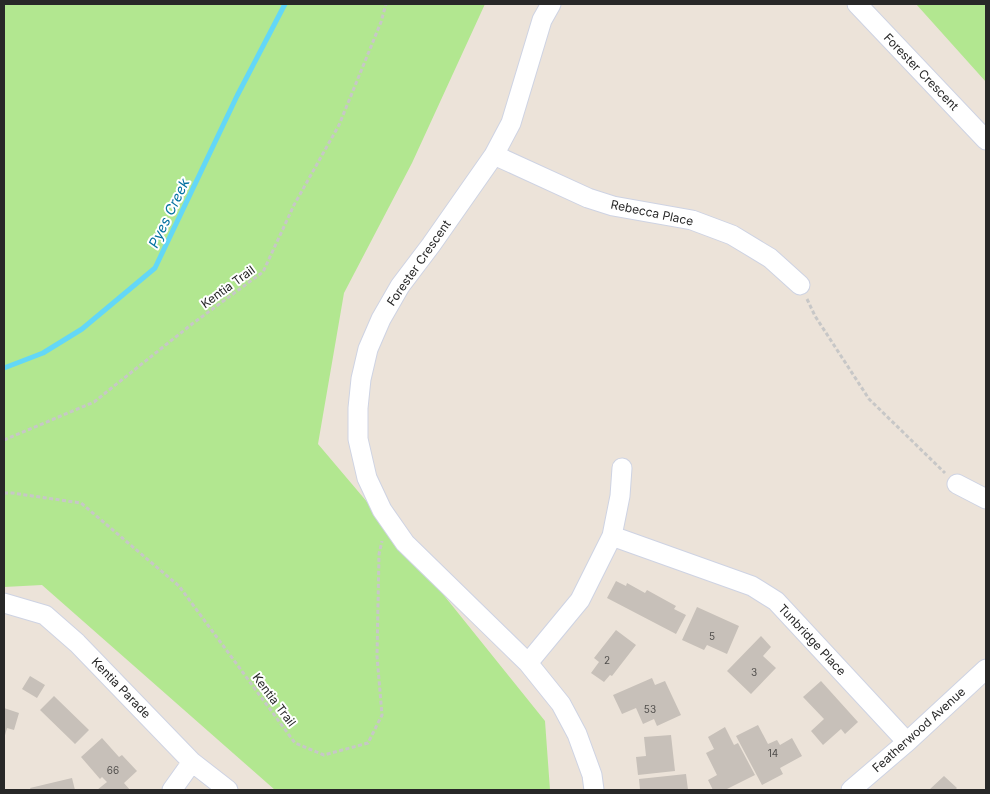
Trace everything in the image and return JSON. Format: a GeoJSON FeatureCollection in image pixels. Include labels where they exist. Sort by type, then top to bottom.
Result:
{"type":"FeatureCollection","features":[{"type":"Feature","properties":{"kind":"street","name":"Forester Crescent"},"geometry":{"type":"LineString","coordinates":[[551,4],[542,20],[511,123],[494,156],[431,246],[400,286],[381,318],[368,349],[360,379],[358,439],[367,478],[382,510],[405,543],[528,663],[561,704],[577,734],[592,775],[594,790]]}},
{"type":"Feature","properties":{"kind":"street","name":"Forester Crescent"},"geometry":{"type":"LineString","coordinates":[[857,4],[986,140]]}},
{"type":"Feature","properties":{"kind":"street","name":"Rebecca Place"},"geometry":{"type":"LineString","coordinates":[[494,156],[588,198],[613,206],[692,220],[732,235],[770,258],[800,285]]}},
{"type":"Feature","properties":{"kind":"street"},"geometry":{"type":"LineString","coordinates":[[528,663],[580,600],[612,536],[620,496],[622,468]]}},
{"type":"Feature","properties":{"kind":"street"},"geometry":{"type":"LineString","coordinates":[[957,484],[986,499]]}},
{"type":"Feature","properties":{"kind":"street","name":"Tunbridge Place"},"geometry":{"type":"LineString","coordinates":[[612,536],[752,586],[776,601],[907,742]]}},
{"type":"Feature","properties":{"kind":"street","name":"Kentia Parade"},"geometry":{"type":"LineString","coordinates":[[4,602],[45,615],[77,643],[192,762],[228,790]]}},
{"type":"Feature","properties":{"kind":"street","name":"Featherwood Avenue"},"geometry":{"type":"LineString","coordinates":[[850,790],[907,742],[986,669]]}},
{"type":"Feature","properties":{"kind":"street"},"geometry":{"type":"LineString","coordinates":[[172,790],[192,762]]}},
{"type":"Feature","properties":{"kind":"path","name":"Kentia Trail"},"geometry":{"type":"LineString","coordinates":[[4,440],[94,402],[192,324],[263,272],[294,205],[339,125],[386,4]]}},
{"type":"Feature","properties":{"kind":"path"},"geometry":{"type":"LineString","coordinates":[[800,285],[814,316],[869,399],[957,484]]}},
{"type":"Feature","properties":{"kind":"path","name":"Kentia Trail"},"geometry":{"type":"LineString","coordinates":[[4,493],[81,503],[179,586],[295,743],[324,755],[368,743],[382,714],[377,656],[378,563],[387,517]]}},
{"type":"Feature","properties":{"kind":"green space"},"geometry":{"type":"Polygon","coordinates":[[[4,4],[485,4],[412,163],[344,293],[318,444],[401,542],[545,721],[550,790],[275,790],[42,585],[4,587],[4,4]]]}},
{"type":"Feature","properties":{"kind":"green space"},"geometry":{"type":"Polygon","coordinates":[[[916,4],[986,4],[986,82],[916,4]]]}},
{"type":"Feature","properties":{"kind":"building"},"geometry":{"type":"Polygon","coordinates":[[[616,581],[626,586],[627,583],[645,593],[647,590],[676,606],[674,609],[686,615],[676,634],[607,598],[616,581]]]}},
{"type":"Feature","properties":{"kind":"building"},"geometry":{"type":"Polygon","coordinates":[[[697,607],[739,626],[727,654],[707,645],[704,650],[682,640],[697,607]]]}},
{"type":"Feature","properties":{"kind":"building"},"geometry":{"type":"Polygon","coordinates":[[[616,630],[636,645],[612,676],[610,675],[604,682],[591,673],[599,662],[594,658],[616,630]]]}},
{"type":"Feature","properties":{"kind":"building"},"geometry":{"type":"Polygon","coordinates":[[[761,636],[771,647],[763,656],[776,668],[751,694],[727,671],[761,636]]]}},
{"type":"Feature","properties":{"kind":"building"},"geometry":{"type":"Polygon","coordinates":[[[30,676],[45,685],[37,698],[22,689],[30,676]]]}},
{"type":"Feature","properties":{"kind":"building"},"geometry":{"type":"Polygon","coordinates":[[[652,678],[655,685],[665,681],[681,715],[657,726],[654,719],[643,724],[636,708],[622,714],[613,695],[652,678]]]}},
{"type":"Feature","properties":{"kind":"building"},"geometry":{"type":"Polygon","coordinates":[[[821,681],[858,722],[845,734],[841,729],[823,745],[811,731],[824,719],[803,697],[821,681]]]}},
{"type":"Feature","properties":{"kind":"building"},"geometry":{"type":"Polygon","coordinates":[[[54,696],[89,730],[75,744],[40,710],[54,696]]]}},
{"type":"Feature","properties":{"kind":"building"},"geometry":{"type":"Polygon","coordinates":[[[4,708],[19,713],[14,730],[7,728],[4,739],[4,708]]]}},
{"type":"Feature","properties":{"kind":"building"},"geometry":{"type":"Polygon","coordinates":[[[758,725],[768,744],[777,740],[780,745],[792,738],[802,756],[780,768],[783,774],[762,785],[736,736],[758,725]]]}},
{"type":"Feature","properties":{"kind":"building"},"geometry":{"type":"Polygon","coordinates":[[[725,727],[734,745],[738,743],[755,775],[725,790],[713,790],[708,780],[717,775],[706,753],[714,749],[708,737],[725,727]]]}},
{"type":"Feature","properties":{"kind":"building"},"geometry":{"type":"Polygon","coordinates":[[[671,735],[675,771],[638,775],[636,757],[646,756],[644,737],[671,735]]]}},
{"type":"Feature","properties":{"kind":"building"},"geometry":{"type":"Polygon","coordinates":[[[102,738],[119,757],[122,755],[137,771],[124,783],[130,790],[97,790],[107,782],[102,777],[100,779],[81,757],[102,738]]]}},
{"type":"Feature","properties":{"kind":"building"},"geometry":{"type":"Polygon","coordinates":[[[686,774],[688,790],[640,790],[639,779],[686,774]]]}},
{"type":"Feature","properties":{"kind":"building"},"geometry":{"type":"Polygon","coordinates":[[[944,776],[957,788],[955,790],[929,790],[944,776]]]}},
{"type":"Feature","properties":{"kind":"building"},"geometry":{"type":"Polygon","coordinates":[[[72,778],[75,790],[31,790],[30,788],[72,778]]]}},
{"type":"Feature","properties":{"kind":"waterway","name":"Pyes Creek"},"geometry":{"type":"LineString","coordinates":[[4,368],[43,353],[82,329],[155,268],[237,96],[285,4]]}}]}
